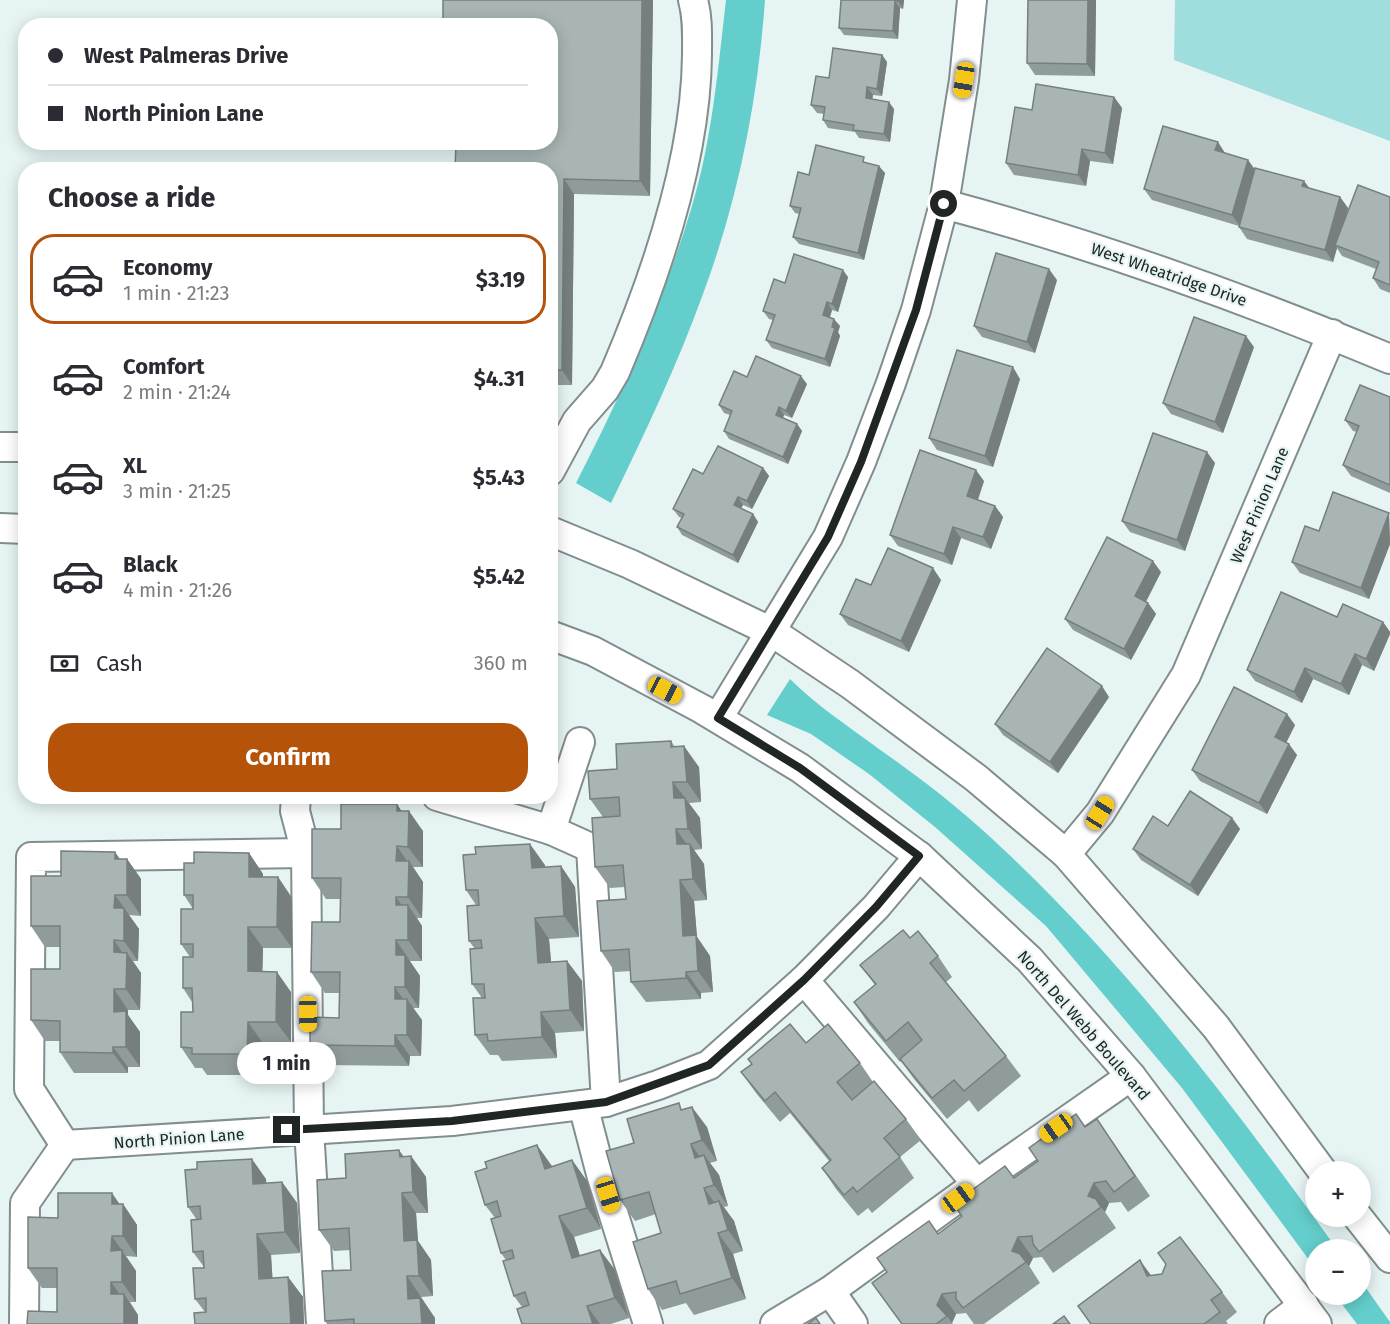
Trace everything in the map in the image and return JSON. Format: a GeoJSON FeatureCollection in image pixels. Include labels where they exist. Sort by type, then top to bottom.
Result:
{"type":"FeatureCollection","features":[{"type":"Feature","properties":{"kind":"street"},"geometry":{"type":"LineString","coordinates":[[558,456],[577,421],[605,389],[615,372],[675,201],[696,87],[697,19],[693,0]]}},
{"type":"Feature","properties":{"kind":"street"},"geometry":{"type":"LineString","coordinates":[[718,718],[828,537],[861,462],[916,310],[944,204],[964,80],[972,0]]}},
{"type":"Feature","properties":{"kind":"street","name":"West Wheatridge Drive"},"geometry":{"type":"LineString","coordinates":[[944,204],[1029,227],[1177,274],[1390,359]]}},
{"type":"Feature","properties":{"kind":"street","name":"West Pinion Lane"},"geometry":{"type":"LineString","coordinates":[[1066,854],[1100,813],[1186,675],[1332,334]]}},
{"type":"Feature","properties":{"kind":"street"},"geometry":{"type":"LineString","coordinates":[[0,447],[18,447]]}},
{"type":"Feature","properties":{"kind":"street"},"geometry":{"type":"LineString","coordinates":[[0,528],[18,529]]}},
{"type":"Feature","properties":{"kind":"street"},"geometry":{"type":"LineString","coordinates":[[558,534],[630,564],[772,632],[850,684],[976,778],[1066,854],[1216,1027],[1315,1161]]}},
{"type":"Feature","properties":{"kind":"street","name":"North Del Webb Boulevard"},"geometry":{"type":"LineString","coordinates":[[558,638],[592,651],[718,718],[800,768],[919,856],[1030,960],[1131,1076],[1310,1315]]}},
{"type":"Feature","properties":{"kind":"street"},"geometry":{"type":"LineString","coordinates":[[551,830],[580,741]]}},
{"type":"Feature","properties":{"kind":"street"},"geometry":{"type":"LineString","coordinates":[[296,804],[306,853],[309,1129],[321,1324]]}},
{"type":"Feature","properties":{"kind":"street"},"geometry":{"type":"LineString","coordinates":[[464,804],[551,830],[591,848],[595,1104],[601,1174],[648,1324]]}},
{"type":"Feature","properties":{"kind":"street"},"geometry":{"type":"LineString","coordinates":[[24,1324],[25,1203],[65,1145],[29,1089],[31,857],[306,853]]}},
{"type":"Feature","properties":{"kind":"street","name":"North Pinion Lane"},"geometry":{"type":"LineString","coordinates":[[65,1145],[452,1121],[595,1104],[709,1065],[804,980],[876,907],[919,856]]}},
{"type":"Feature","properties":{"kind":"street"},"geometry":{"type":"LineString","coordinates":[[804,980],[977,1184]]}},
{"type":"Feature","properties":{"kind":"street"},"geometry":{"type":"LineString","coordinates":[[775,1324],[830,1292],[977,1184],[1131,1076]]}},
{"type":"Feature","properties":{"kind":"street"},"geometry":{"type":"LineString","coordinates":[[1366,1227],[1390,1258]]}},
{"type":"Feature","properties":{"kind":"street"},"geometry":{"type":"LineString","coordinates":[[830,1292],[853,1324]]}},
{"type":"Feature","properties":{"kind":"street"},"geometry":{"type":"LineString","coordinates":[[1279,1324],[1310,1315]]}},
{"type":"Feature","properties":{"kind":"shaded area"},"geometry":{"type":"Polygon","coordinates":[[[726,0],[765,0],[752,112],[736,186],[715,258],[693,321],[660,400],[611,503],[576,483],[640,348],[681,242],[705,156],[726,0]]]}},
{"type":"Feature","properties":{"kind":"shaded area"},"geometry":{"type":"Polygon","coordinates":[[[1175,0],[1390,0],[1390,141],[1174,60],[1175,0]]]}},
{"type":"Feature","properties":{"kind":"shaded area"},"geometry":{"type":"Polygon","coordinates":[[[790,679],[822,707],[959,809],[989,836],[1050,895],[1138,991],[1220,1092],[1305,1205],[1305,1227],[1321,1227],[1330,1239],[1305,1239],[1305,1254],[1182,1088],[1046,926],[935,827],[869,774],[811,734],[767,715],[790,679]]]}},
{"type":"Feature","properties":{"kind":"shaded area"},"geometry":{"type":"Polygon","coordinates":[[[1371,1295],[1390,1322],[1390,1324],[1357,1324],[1343,1305],[1371,1305],[1371,1295]]]}},
{"type":"Feature","properties":{"kind":"building"},"geometry":{"type":"Polygon","coordinates":[[[443,0],[642,0],[640,181],[564,179],[562,370],[558,370],[558,162],[455,162],[456,150],[558,150],[558,18],[443,18],[443,0]]]}},
{"type":"Feature","properties":{"kind":"building"},"geometry":{"type":"Polygon","coordinates":[[[841,0],[898,0],[895,1],[893,31],[839,28],[841,0]]]}},
{"type":"Feature","properties":{"kind":"building"},"geometry":{"type":"Polygon","coordinates":[[[1028,0],[1088,0],[1087,64],[1027,63],[1028,0]]]}},
{"type":"Feature","properties":{"kind":"building"},"geometry":{"type":"Polygon","coordinates":[[[833,48],[882,55],[877,89],[867,87],[866,98],[889,102],[884,134],[853,130],[854,125],[823,120],[825,107],[811,105],[816,76],[829,78],[833,48]]]}},
{"type":"Feature","properties":{"kind":"building"},"geometry":{"type":"Polygon","coordinates":[[[1036,84],[1114,97],[1105,153],[1082,149],[1078,175],[1006,163],[1015,107],[1032,110],[1036,84]]]}},
{"type":"Feature","properties":{"kind":"building"},"geometry":{"type":"Polygon","coordinates":[[[1163,126],[1218,142],[1215,150],[1248,160],[1232,215],[1144,189],[1163,126]]]}},
{"type":"Feature","properties":{"kind":"building"},"geometry":{"type":"Polygon","coordinates":[[[816,145],[864,157],[863,162],[879,166],[858,253],[793,237],[801,208],[790,206],[798,172],[809,175],[816,145]]]}},
{"type":"Feature","properties":{"kind":"building"},"geometry":{"type":"Polygon","coordinates":[[[1255,168],[1304,181],[1302,186],[1340,197],[1325,250],[1239,227],[1255,168]]]}},
{"type":"Feature","properties":{"kind":"building"},"geometry":{"type":"Polygon","coordinates":[[[1358,185],[1390,197],[1390,285],[1373,278],[1379,262],[1335,245],[1358,185]]]}},
{"type":"Feature","properties":{"kind":"building"},"geometry":{"type":"Polygon","coordinates":[[[996,253],[1049,269],[1027,342],[974,326],[996,253]]]}},
{"type":"Feature","properties":{"kind":"building"},"geometry":{"type":"Polygon","coordinates":[[[794,254],[843,270],[832,304],[827,302],[823,315],[834,319],[832,327],[835,328],[825,359],[766,340],[775,315],[763,311],[774,279],[785,283],[794,254]]]}},
{"type":"Feature","properties":{"kind":"building"},"geometry":{"type":"Polygon","coordinates":[[[1194,317],[1246,336],[1215,422],[1163,403],[1194,317]]]}},
{"type":"Feature","properties":{"kind":"building"},"geometry":{"type":"Polygon","coordinates":[[[957,350],[1013,367],[985,456],[929,438],[957,350]]]}},
{"type":"Feature","properties":{"kind":"building"},"geometry":{"type":"Polygon","coordinates":[[[756,356],[801,376],[786,411],[779,407],[776,415],[797,424],[783,457],[724,431],[732,411],[719,405],[734,371],[747,377],[756,356]]]}},
{"type":"Feature","properties":{"kind":"building"},"geometry":{"type":"Polygon","coordinates":[[[1360,385],[1390,397],[1390,485],[1343,465],[1359,426],[1345,420],[1360,385]]]}},
{"type":"Feature","properties":{"kind":"building"},"geometry":{"type":"Polygon","coordinates":[[[1153,433],[1207,452],[1177,540],[1122,521],[1153,433]]]}},
{"type":"Feature","properties":{"kind":"building"},"geometry":{"type":"Polygon","coordinates":[[[718,446],[763,468],[747,501],[738,497],[734,505],[753,514],[733,555],[677,527],[684,514],[673,509],[693,469],[703,474],[718,446]]]}},
{"type":"Feature","properties":{"kind":"building"},"geometry":{"type":"Polygon","coordinates":[[[920,450],[976,470],[967,496],[995,506],[983,537],[953,527],[944,554],[890,535],[920,450]]]}},
{"type":"Feature","properties":{"kind":"building"},"geometry":{"type":"Polygon","coordinates":[[[1333,492],[1389,513],[1361,588],[1292,562],[1305,526],[1319,531],[1333,492]]]}},
{"type":"Feature","properties":{"kind":"building"},"geometry":{"type":"Polygon","coordinates":[[[1107,537],[1153,561],[1135,596],[1148,603],[1124,649],[1065,619],[1107,537]]]}},
{"type":"Feature","properties":{"kind":"building"},"geometry":{"type":"Polygon","coordinates":[[[888,548],[933,568],[901,641],[840,614],[856,579],[871,585],[888,548]]]}},
{"type":"Feature","properties":{"kind":"building"},"geometry":{"type":"Polygon","coordinates":[[[1281,592],[1337,617],[1343,604],[1383,622],[1366,659],[1355,654],[1341,684],[1305,668],[1294,692],[1247,670],[1281,592]]]}},
{"type":"Feature","properties":{"kind":"building"},"geometry":{"type":"Polygon","coordinates":[[[1047,648],[1102,686],[1050,762],[995,724],[1047,648]]]}},
{"type":"Feature","properties":{"kind":"building"},"geometry":{"type":"Polygon","coordinates":[[[1234,687],[1287,714],[1275,737],[1289,744],[1259,803],[1192,770],[1234,687]]]}},
{"type":"Feature","properties":{"kind":"building"},"geometry":{"type":"Polygon","coordinates":[[[671,741],[671,747],[684,746],[687,782],[673,782],[674,798],[685,798],[688,829],[676,829],[677,844],[690,844],[693,879],[680,880],[683,936],[696,935],[698,971],[686,972],[686,978],[631,982],[629,949],[601,951],[597,901],[626,899],[623,865],[595,867],[592,818],[620,816],[619,797],[590,799],[588,771],[617,769],[616,744],[671,741]]]}},
{"type":"Feature","properties":{"kind":"building"},"geometry":{"type":"Polygon","coordinates":[[[1190,791],[1232,818],[1190,885],[1133,849],[1153,816],[1168,826],[1190,791]]]}},
{"type":"Feature","properties":{"kind":"building"},"geometry":{"type":"Polygon","coordinates":[[[341,804],[397,804],[397,811],[409,811],[408,847],[397,846],[396,861],[409,861],[408,897],[396,897],[396,905],[408,905],[408,940],[396,940],[396,955],[405,955],[405,987],[395,987],[395,999],[407,999],[407,1035],[395,1035],[395,1046],[310,1045],[310,1017],[339,1018],[340,972],[311,972],[312,922],[340,922],[341,878],[312,878],[312,829],[341,829],[341,804]]]}},
{"type":"Feature","properties":{"kind":"building"},"geometry":{"type":"Polygon","coordinates":[[[530,844],[532,868],[561,866],[564,916],[535,918],[538,963],[567,961],[570,1010],[541,1012],[542,1037],[488,1041],[487,1034],[475,1035],[473,998],[485,998],[484,984],[472,984],[470,949],[482,948],[481,940],[469,941],[467,906],[479,905],[478,890],[466,890],[463,855],[476,854],[475,847],[530,844]]]}},
{"type":"Feature","properties":{"kind":"building"},"geometry":{"type":"Polygon","coordinates":[[[61,851],[115,852],[115,859],[127,859],[127,895],[115,895],[114,908],[124,908],[124,941],[114,940],[114,952],[127,953],[126,989],[114,989],[114,1012],[126,1011],[126,1047],[113,1047],[113,1053],[60,1052],[60,1021],[31,1020],[31,969],[60,969],[60,926],[31,926],[31,876],[61,876],[61,851]]]}},
{"type":"Feature","properties":{"kind":"building"},"geometry":{"type":"Polygon","coordinates":[[[194,852],[249,853],[249,877],[278,877],[277,927],[248,927],[248,971],[277,972],[276,1022],[248,1022],[247,1054],[192,1054],[192,1048],[181,1047],[181,1012],[193,1012],[192,988],[183,988],[183,957],[193,957],[193,944],[181,944],[181,909],[193,909],[193,895],[184,895],[184,863],[194,863],[194,852]]]}},
{"type":"Feature","properties":{"kind":"building"},"geometry":{"type":"Polygon","coordinates":[[[903,930],[910,938],[918,931],[938,956],[930,963],[1006,1056],[964,1091],[954,1080],[932,1098],[900,1059],[922,1040],[908,1022],[886,1041],[854,1002],[876,984],[860,965],[903,930]]]}},
{"type":"Feature","properties":{"kind":"building"},"geometry":{"type":"Polygon","coordinates":[[[790,1024],[806,1043],[828,1024],[860,1063],[837,1082],[852,1100],[874,1081],[906,1119],[884,1138],[900,1157],[857,1192],[853,1187],[844,1195],[822,1168],[831,1160],[775,1092],[765,1101],[741,1072],[752,1064],[748,1059],[790,1024]]]}},
{"type":"Feature","properties":{"kind":"building"},"geometry":{"type":"Polygon","coordinates":[[[679,1103],[681,1110],[692,1107],[702,1140],[691,1144],[695,1158],[704,1155],[714,1185],[704,1188],[709,1204],[719,1201],[728,1230],[718,1233],[732,1278],[680,1294],[676,1281],[648,1289],[633,1242],[661,1233],[649,1192],[620,1200],[606,1151],[634,1143],[627,1119],[679,1103]]]}},
{"type":"Feature","properties":{"kind":"building"},"geometry":{"type":"Polygon","coordinates":[[[1076,1114],[1085,1127],[1097,1119],[1135,1176],[1114,1192],[1106,1181],[1094,1183],[1088,1196],[1096,1199],[1101,1207],[1039,1252],[1033,1244],[1032,1236],[1018,1237],[1012,1251],[1020,1254],[1026,1262],[963,1308],[956,1299],[956,1292],[942,1294],[937,1305],[947,1316],[936,1324],[902,1324],[872,1283],[887,1272],[877,1258],[929,1221],[938,1234],[962,1216],[953,1204],[1005,1166],[1014,1178],[1038,1161],[1029,1148],[1076,1114]]]}},
{"type":"Feature","properties":{"kind":"building"},"geometry":{"type":"Polygon","coordinates":[[[537,1145],[545,1169],[572,1160],[587,1208],[559,1216],[572,1258],[600,1250],[615,1298],[587,1306],[593,1324],[522,1324],[517,1309],[529,1305],[525,1292],[514,1296],[503,1261],[514,1258],[512,1250],[501,1253],[491,1219],[501,1216],[497,1201],[485,1205],[475,1172],[487,1168],[485,1162],[537,1145]]]}},
{"type":"Feature","properties":{"kind":"building"},"geometry":{"type":"Polygon","coordinates":[[[399,1150],[400,1157],[411,1156],[413,1192],[402,1193],[404,1241],[417,1240],[419,1276],[407,1276],[408,1299],[420,1298],[422,1324],[354,1324],[354,1319],[325,1321],[322,1271],[351,1270],[349,1228],[319,1230],[317,1180],[346,1178],[345,1154],[399,1150]]]}},
{"type":"Feature","properties":{"kind":"building"},"geometry":{"type":"Polygon","coordinates":[[[252,1159],[253,1184],[282,1182],[285,1232],[257,1234],[259,1279],[288,1277],[291,1324],[195,1324],[194,1313],[206,1312],[206,1298],[195,1299],[193,1268],[204,1268],[203,1251],[193,1252],[191,1220],[201,1219],[200,1206],[188,1207],[185,1170],[197,1169],[197,1162],[252,1159]]]}},
{"type":"Feature","properties":{"kind":"building"},"geometry":{"type":"Polygon","coordinates":[[[58,1193],[112,1193],[112,1204],[123,1204],[123,1236],[112,1236],[111,1251],[122,1250],[122,1282],[111,1282],[111,1294],[124,1294],[124,1324],[27,1324],[28,1311],[57,1312],[57,1268],[28,1268],[28,1217],[58,1218],[58,1193]]]}},
{"type":"Feature","properties":{"kind":"building"},"geometry":{"type":"Polygon","coordinates":[[[1180,1237],[1222,1292],[1211,1300],[1220,1312],[1204,1324],[1091,1324],[1078,1306],[1140,1260],[1147,1276],[1162,1274],[1166,1264],[1158,1253],[1180,1237]]]}},
{"type":"Feature","properties":{"kind":"building"},"geometry":{"type":"Polygon","coordinates":[[[1064,1316],[1070,1324],[1053,1324],[1064,1316]]]}},
{"type":"Feature","properties":{"kind":"building"},"geometry":{"type":"Polygon","coordinates":[[[816,1318],[820,1324],[808,1324],[816,1318]]]}},
{"type":"Feature","properties":{"kind":"route"},"geometry":{"type":"LineString","coordinates":[[287,1130],[452,1121],[606,1102],[709,1065],[804,980],[876,907],[919,856],[800,768],[718,718],[750,670],[828,537],[861,462],[916,310],[944,204]]}}]}
